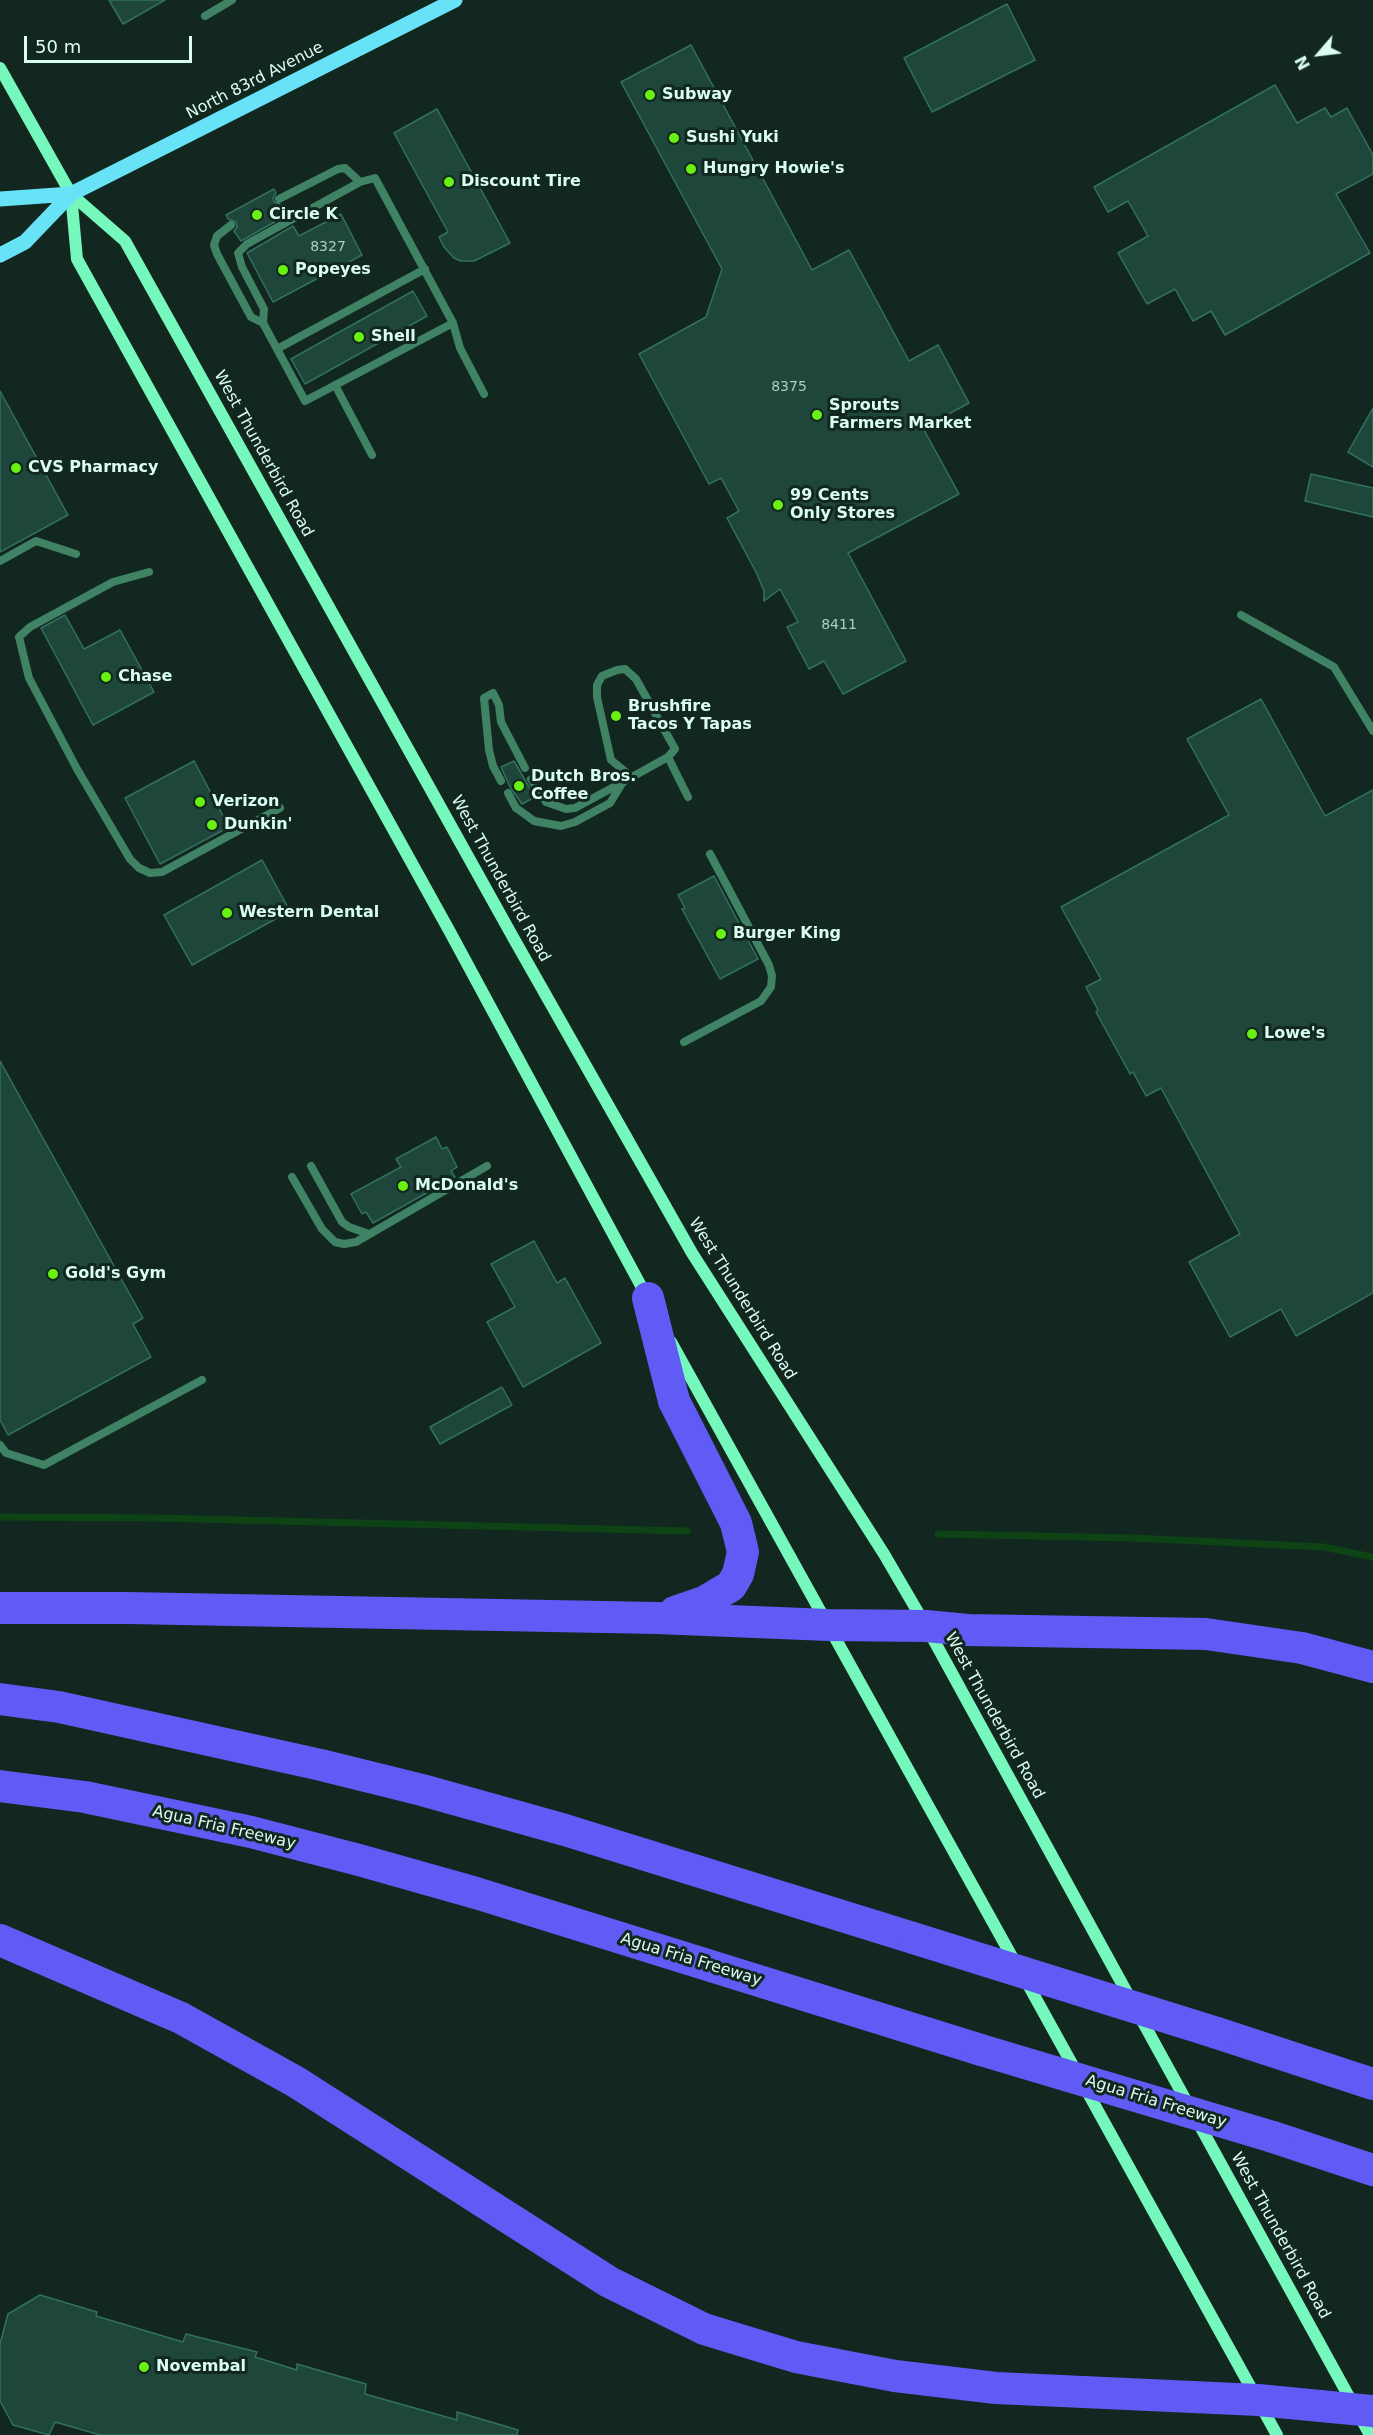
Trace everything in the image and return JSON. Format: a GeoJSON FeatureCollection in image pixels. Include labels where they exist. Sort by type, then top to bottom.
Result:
{"type":"FeatureCollection","features":[{"type":"Feature","properties":{"kind":"highway"},"geometry":{"type":"LineString","coordinates":[[648,1298],[674,1401],[736,1523],[743,1552],[738,1574],[731,1586],[704,1602],[657,1618]]}},
{"type":"Feature","properties":{"kind":"highway"},"geometry":{"type":"LineString","coordinates":[[0,1608],[140,1608],[657,1618],[828,1625],[926,1626],[969,1630],[1206,1635],[1302,1648],[1373,1667]]}},
{"type":"Feature","properties":{"kind":"highway"},"geometry":{"type":"LineString","coordinates":[[0,1699],[59,1707],[321,1764],[565,1830],[1217,2033],[1373,2084]]}},
{"type":"Feature","properties":{"kind":"highway","name":"Agua Fria Freeway"},"geometry":{"type":"LineString","coordinates":[[0,1786],[96,1800],[251,1832],[359,1860],[476,1893],[981,2050],[1273,2136],[1373,2170]]}},
{"type":"Feature","properties":{"kind":"highway"},"geometry":{"type":"LineString","coordinates":[[0,1940],[181,2018],[296,2082],[609,2282],[704,2329],[796,2357],[895,2376],[996,2388],[1258,2400],[1366,2418]]}},
{"type":"Feature","properties":{"kind":"main road","name":"North 83rd Avenue"},"geometry":{"type":"LineString","coordinates":[[0,255],[25,242],[71,194],[455,0]]}},
{"type":"Feature","properties":{"kind":"main road","name":"West Thunderbird Road"},"geometry":{"type":"LineString","coordinates":[[0,68],[71,194],[125,241],[686,1243],[884,1554],[926,1626],[1366,2418]]}},
{"type":"Feature","properties":{"kind":"main road","name":"North 83rd Avenue"},"geometry":{"type":"LineString","coordinates":[[0,199],[71,194]]}},
{"type":"Feature","properties":{"kind":"main road","name":"West Thunderbird Road"},"geometry":{"type":"LineString","coordinates":[[71,194],[77,259],[455,942],[828,1625],[1277,2435]]}},
{"type":"Feature","properties":{"kind":"lane"},"geometry":{"type":"LineString","coordinates":[[205,16],[232,0]]}},
{"type":"Feature","properties":{"kind":"lane"},"geometry":{"type":"LineString","coordinates":[[279,199],[338,169],[345,168],[360,182]]}},
{"type":"Feature","properties":{"kind":"lane"},"geometry":{"type":"LineString","coordinates":[[263,323],[264,309],[239,260],[238,253],[242,248],[360,182],[375,178],[453,323],[460,348],[484,394]]}},
{"type":"Feature","properties":{"kind":"lane"},"geometry":{"type":"LineString","coordinates":[[231,225],[217,236],[214,244],[217,254],[251,316],[263,323],[305,401],[453,323]]}},
{"type":"Feature","properties":{"kind":"lane"},"geometry":{"type":"LineString","coordinates":[[277,349],[424,269]]}},
{"type":"Feature","properties":{"kind":"lane"},"geometry":{"type":"LineString","coordinates":[[335,385],[372,455]]}},
{"type":"Feature","properties":{"kind":"lane"},"geometry":{"type":"LineString","coordinates":[[0,561],[36,541],[76,554]]}},
{"type":"Feature","properties":{"kind":"lane"},"geometry":{"type":"LineString","coordinates":[[149,572],[113,582],[30,627],[19,637],[28,678],[77,769],[130,859],[139,868],[150,873],[162,872],[280,808]]}},
{"type":"Feature","properties":{"kind":"lane"},"geometry":{"type":"LineString","coordinates":[[1241,615],[1334,667],[1373,730]]}},
{"type":"Feature","properties":{"kind":"lane"},"geometry":{"type":"LineString","coordinates":[[531,779],[546,802],[566,809],[575,808],[668,758],[675,749],[636,679],[624,669],[602,676],[597,685],[597,697],[611,760],[632,777]]}},
{"type":"Feature","properties":{"kind":"lane"},"geometry":{"type":"LineString","coordinates":[[501,781],[493,766],[489,750],[484,698],[493,693],[499,705],[501,722],[525,768]]}},
{"type":"Feature","properties":{"kind":"lane"},"geometry":{"type":"LineString","coordinates":[[668,758],[688,797]]}},
{"type":"Feature","properties":{"kind":"lane"},"geometry":{"type":"LineString","coordinates":[[508,792],[516,808],[526,815],[544,824],[561,826],[574,822],[609,803],[623,782]]}},
{"type":"Feature","properties":{"kind":"lane"},"geometry":{"type":"LineString","coordinates":[[684,1042],[761,1001],[771,987],[770,965],[710,854]]}},
{"type":"Feature","properties":{"kind":"lane"},"geometry":{"type":"LineString","coordinates":[[311,1166],[342,1222],[369,1234]]}},
{"type":"Feature","properties":{"kind":"lane"},"geometry":{"type":"LineString","coordinates":[[292,1177],[329,1237],[344,1244],[356,1242],[487,1166]]}},
{"type":"Feature","properties":{"kind":"lane"},"geometry":{"type":"LineString","coordinates":[[0,1445],[6,1453],[44,1465],[202,1380]]}},
{"type":"Feature","properties":{"kind":"building"},"geometry":{"type":"Polygon","coordinates":[[[109,0],[165,0],[123,24],[109,0]]]}},
{"type":"Feature","properties":{"kind":"building"},"geometry":{"type":"Polygon","coordinates":[[[1007,4],[1035,60],[932,112],[904,58],[1007,4]]]}},
{"type":"Feature","properties":{"kind":"building","name":"Sprouts Farmers Market"},"geometry":{"type":"Polygon","coordinates":[[[691,45],[812,270],[849,250],[909,361],[938,345],[969,403],[923,428],[959,494],[848,553],[906,661],[843,694],[824,661],[809,669],[787,627],[798,622],[780,589],[764,601],[764,591],[756,572],[727,518],[739,511],[721,478],[709,484],[639,354],[706,317],[722,269],[621,82],[691,45]]]}},
{"type":"Feature","properties":{"kind":"building"},"geometry":{"type":"Polygon","coordinates":[[[1275,85],[1297,123],[1325,108],[1331,117],[1347,108],[1373,155],[1373,174],[1336,194],[1370,253],[1225,335],[1211,311],[1193,321],[1175,289],[1147,304],[1118,253],[1148,236],[1128,201],[1108,212],[1094,187],[1275,85]]]}},
{"type":"Feature","properties":{"kind":"building","name":"Discount Tire"},"geometry":{"type":"Polygon","coordinates":[[[437,109],[510,243],[474,261],[461,261],[454,258],[444,247],[439,237],[448,232],[394,133],[437,109]]]}},
{"type":"Feature","properties":{"kind":"building","name":"Circle K"},"geometry":{"type":"Polygon","coordinates":[[[274,189],[276,193],[273,198],[274,202],[282,205],[287,215],[241,241],[234,231],[237,227],[236,222],[228,219],[226,215],[274,189]]]}},
{"type":"Feature","properties":{"kind":"building"},"geometry":{"type":"Polygon","coordinates":[[[341,214],[362,255],[273,302],[247,253],[293,226],[299,236],[341,214]]]}},
{"type":"Feature","properties":{"kind":"building","name":"Shell"},"geometry":{"type":"Polygon","coordinates":[[[413,291],[427,316],[305,384],[291,359],[413,291]]]}},
{"type":"Feature","properties":{"kind":"building","name":"CVS Pharmacy"},"geometry":{"type":"Polygon","coordinates":[[[0,391],[68,515],[0,552],[0,391]]]}},
{"type":"Feature","properties":{"kind":"building"},"geometry":{"type":"Polygon","coordinates":[[[1373,408],[1373,467],[1348,452],[1373,408]]]}},
{"type":"Feature","properties":{"kind":"building"},"geometry":{"type":"Polygon","coordinates":[[[1311,474],[1373,488],[1373,517],[1305,501],[1311,474]]]}},
{"type":"Feature","properties":{"kind":"building","name":"Chase"},"geometry":{"type":"Polygon","coordinates":[[[65,615],[84,649],[120,630],[154,692],[93,725],[41,628],[65,615]]]}},
{"type":"Feature","properties":{"kind":"building","name":"Lowe's"},"geometry":{"type":"Polygon","coordinates":[[[1261,699],[1325,816],[1373,790],[1373,1293],[1296,1336],[1281,1309],[1230,1337],[1189,1262],[1240,1234],[1161,1088],[1146,1096],[1133,1072],[1130,1074],[1096,1012],[1098,1010],[1086,987],[1101,979],[1061,907],[1229,815],[1187,739],[1261,699]]]}},
{"type":"Feature","properties":{"kind":"building"},"geometry":{"type":"Polygon","coordinates":[[[194,761],[229,827],[160,864],[125,798],[194,761]]]}},
{"type":"Feature","properties":{"kind":"building","name":"Dutch Bros. Coffee"},"geometry":{"type":"Polygon","coordinates":[[[514,761],[535,797],[522,804],[510,787],[501,767],[514,761]]]}},
{"type":"Feature","properties":{"kind":"building","name":"Western Dental"},"geometry":{"type":"Polygon","coordinates":[[[262,860],[290,911],[192,965],[164,915],[262,860]]]}},
{"type":"Feature","properties":{"kind":"building","name":"Burger King"},"geometry":{"type":"Polygon","coordinates":[[[714,876],[758,959],[720,979],[682,909],[685,908],[678,895],[714,876]]]}},
{"type":"Feature","properties":{"kind":"building","name":"Gold's Gym"},"geometry":{"type":"Polygon","coordinates":[[[0,1061],[143,1318],[133,1324],[151,1357],[8,1435],[0,1420],[0,1061]]]}},
{"type":"Feature","properties":{"kind":"building","name":"McDonald's"},"geometry":{"type":"Polygon","coordinates":[[[436,1137],[442,1149],[447,1147],[457,1167],[451,1171],[455,1177],[373,1223],[366,1212],[362,1214],[351,1194],[401,1167],[396,1159],[436,1137]]]}},
{"type":"Feature","properties":{"kind":"building"},"geometry":{"type":"Polygon","coordinates":[[[534,1241],[557,1283],[565,1278],[601,1343],[523,1387],[487,1322],[515,1307],[491,1264],[534,1241]]]}},
{"type":"Feature","properties":{"kind":"building"},"geometry":{"type":"Polygon","coordinates":[[[502,1387],[512,1405],[440,1444],[430,1427],[502,1387]]]}},
{"type":"Feature","properties":{"kind":"building","name":"Novembal"},"geometry":{"type":"Polygon","coordinates":[[[40,2295],[97,2312],[96,2316],[183,2342],[186,2334],[257,2352],[255,2357],[297,2370],[297,2364],[366,2384],[365,2394],[457,2420],[457,2412],[518,2430],[517,2435],[100,2435],[55,2422],[49,2435],[13,2425],[0,2401],[0,2344],[8,2314],[40,2295]]]}},
{"type":"Feature","properties":{"kind":"waterway"},"geometry":{"type":"LineString","coordinates":[[0,1517],[156,1518],[687,1531]]}},
{"type":"Feature","properties":{"kind":"waterway"},"geometry":{"type":"LineString","coordinates":[[938,1534],[1133,1538],[1324,1547],[1373,1557]]}},
{"type":"Feature","properties":{"kind":"place","name":"Subway"},"geometry":{"type":"Point","coordinates":[650,95]}},
{"type":"Feature","properties":{"kind":"place","name":"Sushi Yuki"},"geometry":{"type":"Point","coordinates":[674,138]}},
{"type":"Feature","properties":{"kind":"place","name":"Hungry Howie's"},"geometry":{"type":"Point","coordinates":[691,169]}},
{"type":"Feature","properties":{"kind":"place","name":"Discount Tire"},"geometry":{"type":"Point","coordinates":[449,182]}},
{"type":"Feature","properties":{"kind":"place","name":"Circle K"},"geometry":{"type":"Point","coordinates":[257,215]}},
{"type":"Feature","properties":{"kind":"place","name":"Popeyes"},"geometry":{"type":"Point","coordinates":[283,270]}},
{"type":"Feature","properties":{"kind":"place","name":"Shell"},"geometry":{"type":"Point","coordinates":[359,337]}},
{"type":"Feature","properties":{"kind":"place","name":"Sprouts Farmers Market"},"geometry":{"type":"Point","coordinates":[817,415]}},
{"type":"Feature","properties":{"kind":"place","name":"CVS Pharmacy"},"geometry":{"type":"Point","coordinates":[16,468]}},
{"type":"Feature","properties":{"kind":"place","name":"99 Cents Only Stores"},"geometry":{"type":"Point","coordinates":[778,505]}},
{"type":"Feature","properties":{"kind":"place","name":"Chase"},"geometry":{"type":"Point","coordinates":[106,677]}},
{"type":"Feature","properties":{"kind":"place","name":"Brushfire Tacos Y Tapas"},"geometry":{"type":"Point","coordinates":[616,716]}},
{"type":"Feature","properties":{"kind":"place","name":"Dutch Bros. Coffee"},"geometry":{"type":"Point","coordinates":[519,786]}},
{"type":"Feature","properties":{"kind":"place","name":"Verizon"},"geometry":{"type":"Point","coordinates":[200,802]}},
{"type":"Feature","properties":{"kind":"place","name":"Dunkin'"},"geometry":{"type":"Point","coordinates":[212,825]}},
{"type":"Feature","properties":{"kind":"place","name":"Western Dental"},"geometry":{"type":"Point","coordinates":[227,913]}},
{"type":"Feature","properties":{"kind":"place","name":"Burger King"},"geometry":{"type":"Point","coordinates":[721,934]}},
{"type":"Feature","properties":{"kind":"place","name":"Lowe's"},"geometry":{"type":"Point","coordinates":[1252,1034]}},
{"type":"Feature","properties":{"kind":"place","name":"McDonald's"},"geometry":{"type":"Point","coordinates":[403,1186]}},
{"type":"Feature","properties":{"kind":"place","name":"Gold's Gym"},"geometry":{"type":"Point","coordinates":[53,1274]}},
{"type":"Feature","properties":{"kind":"place","name":"Novembal"},"geometry":{"type":"Point","coordinates":[144,2367]}}]}
